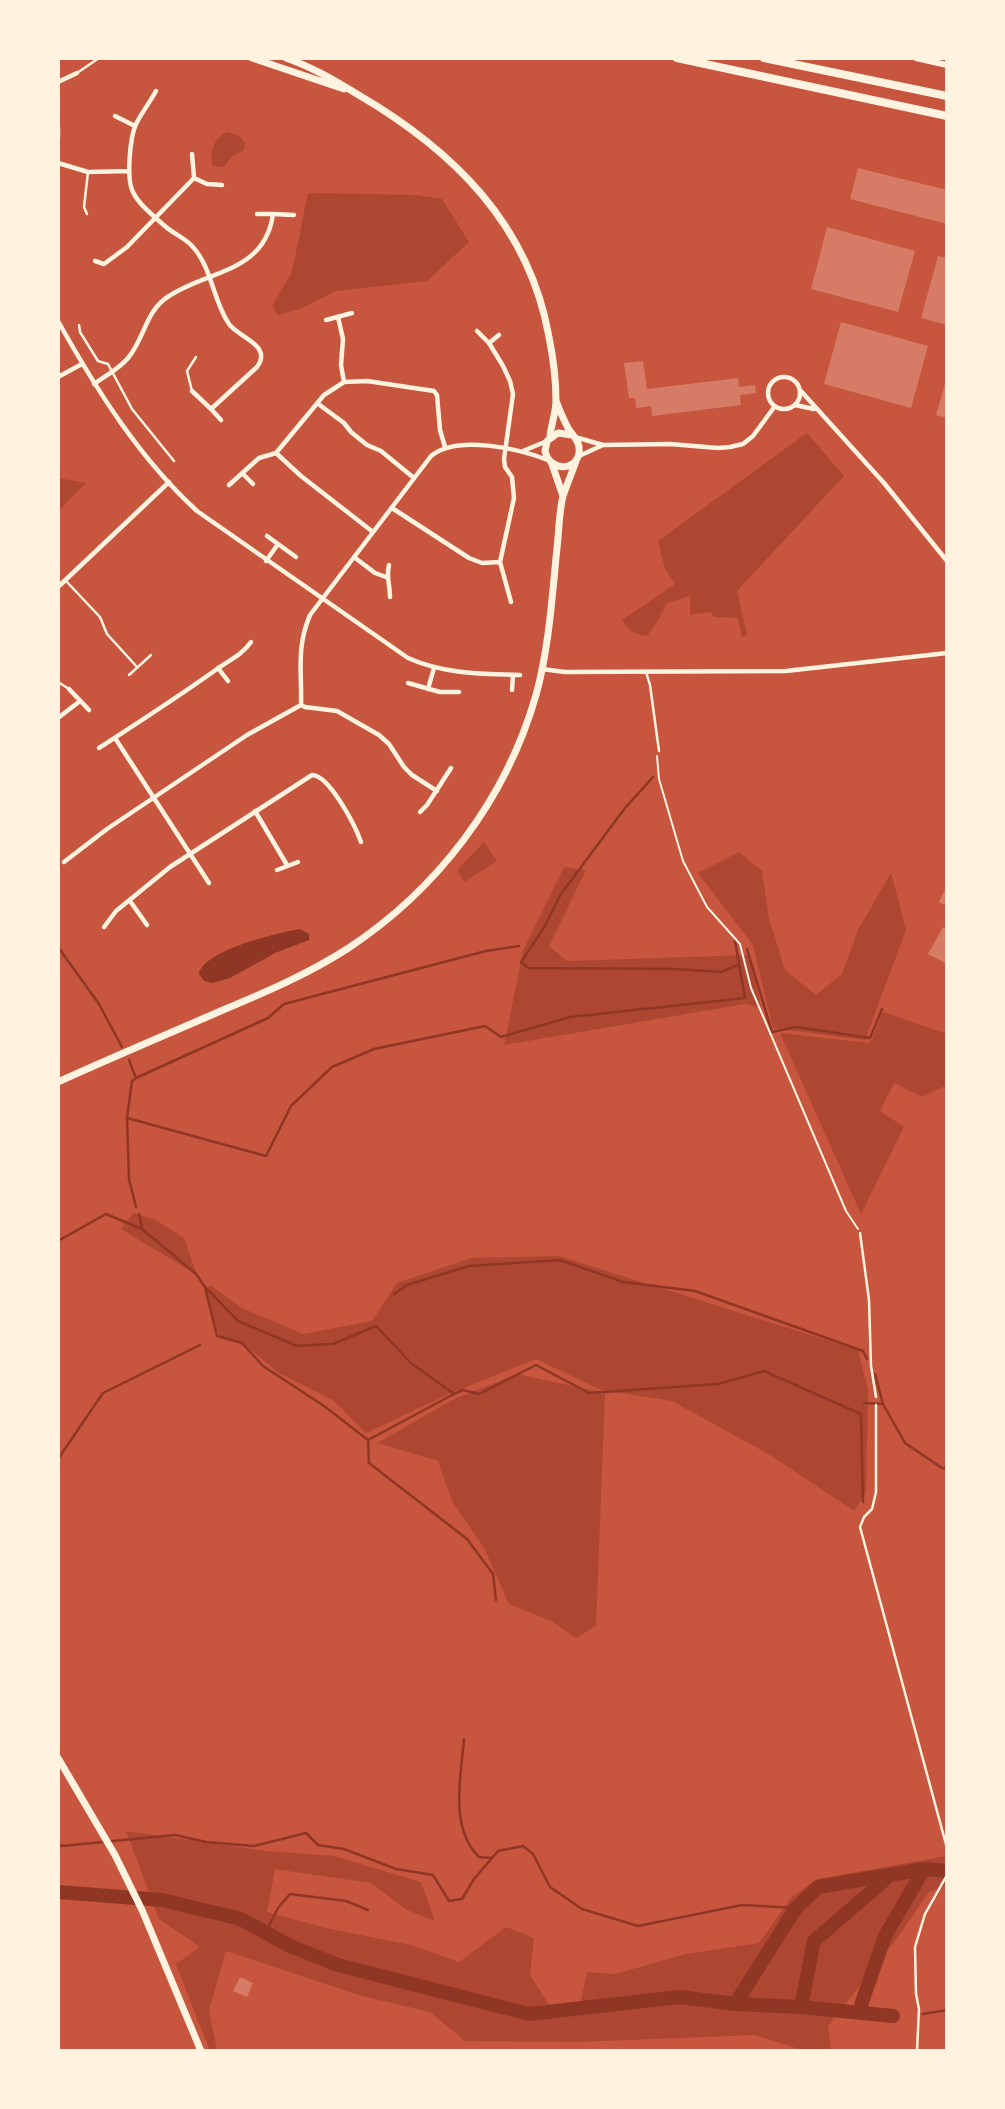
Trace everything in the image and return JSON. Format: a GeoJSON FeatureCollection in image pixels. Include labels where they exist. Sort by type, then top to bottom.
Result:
{"type":"FeatureCollection","features":[{"type":"Feature","properties":{"kind":"highway"},"geometry":{"type":"LineString","coordinates":[[677,58],[947,116]]}},
{"type":"Feature","properties":{"kind":"highway"},"geometry":{"type":"LineString","coordinates":[[764,58],[947,96]]}},
{"type":"Feature","properties":{"kind":"main road"},"geometry":{"type":"LineString","coordinates":[[252,58],[355,92]]}},
{"type":"Feature","properties":{"kind":"main road"},"geometry":{"type":"LineString","coordinates":[[286,58],[320,72],[399,119],[442,152],[486,198],[503,221],[525,262],[540,299],[550,344],[556,403],[545,451],[563,497]]}},
{"type":"Feature","properties":{"kind":"main road"},"geometry":{"type":"LineString","coordinates":[[916,58],[947,65]]}},
{"type":"Feature","properties":{"kind":"main road"},"geometry":{"type":"LineString","coordinates":[[58,1082],[282,985],[345,950],[384,921],[447,862],[465,840],[509,766],[523,734],[542,669],[563,497],[579,447],[556,403]]}},
{"type":"Feature","properties":{"kind":"main road"},"geometry":{"type":"LineString","coordinates":[[548,439],[563,432],[573,436]]}},
{"type":"Feature","properties":{"kind":"main road"},"geometry":{"type":"LineString","coordinates":[[550,462],[565,467],[577,459]]}},
{"type":"Feature","properties":{"kind":"main road"},"geometry":{"type":"LineString","coordinates":[[58,1758],[133,1891],[201,2051]]}},
{"type":"Feature","properties":{"kind":"street"},"geometry":{"type":"LineString","coordinates":[[58,82],[76,73]]}},
{"type":"Feature","properties":{"kind":"street"},"geometry":{"type":"LineString","coordinates":[[156,92],[135,126],[128,171],[131,190],[156,217],[191,245],[210,279],[229,324],[251,341],[261,354],[257,367],[211,409]]}},
{"type":"Feature","properties":{"kind":"street"},"geometry":{"type":"LineString","coordinates":[[115,116],[135,126]]}},
{"type":"Feature","properties":{"kind":"street"},"geometry":{"type":"LineString","coordinates":[[58,127],[58,138]]}},
{"type":"Feature","properties":{"kind":"street"},"geometry":{"type":"LineString","coordinates":[[103,264],[127,247],[194,178],[192,154]]}},
{"type":"Feature","properties":{"kind":"street"},"geometry":{"type":"LineString","coordinates":[[58,163],[88,172],[128,171]]}},
{"type":"Feature","properties":{"kind":"street"},"geometry":{"type":"LineString","coordinates":[[194,178],[208,184],[222,185]]}},
{"type":"Feature","properties":{"kind":"street"},"geometry":{"type":"LineString","coordinates":[[257,214],[294,215]]}},
{"type":"Feature","properties":{"kind":"street"},"geometry":{"type":"LineString","coordinates":[[94,384],[128,359],[150,314],[157,306],[174,293],[243,262],[270,231],[273,214]]}},
{"type":"Feature","properties":{"kind":"street"},"geometry":{"type":"LineString","coordinates":[[94,261],[103,264]]}},
{"type":"Feature","properties":{"kind":"street"},"geometry":{"type":"LineString","coordinates":[[103,264],[106,273]]}},
{"type":"Feature","properties":{"kind":"street"},"geometry":{"type":"LineString","coordinates":[[326,320],[352,313]]}},
{"type":"Feature","properties":{"kind":"street"},"geometry":{"type":"LineString","coordinates":[[338,317],[343,339],[341,365],[344,382]]}},
{"type":"Feature","properties":{"kind":"street"},"geometry":{"type":"LineString","coordinates":[[58,321],[94,384],[137,443],[197,511],[408,658],[434,668],[468,674],[520,675]]}},
{"type":"Feature","properties":{"kind":"street"},"geometry":{"type":"LineString","coordinates":[[477,331],[489,343],[510,381],[513,394],[505,467],[512,477],[514,498],[500,562],[511,602]]}},
{"type":"Feature","properties":{"kind":"street"},"geometry":{"type":"LineString","coordinates":[[489,343],[499,335]]}},
{"type":"Feature","properties":{"kind":"street"},"geometry":{"type":"LineString","coordinates":[[58,377],[82,364]]}},
{"type":"Feature","properties":{"kind":"street"},"geometry":{"type":"LineString","coordinates":[[815,409],[795,405],[785,409],[775,407],[768,396],[769,388],[773,381],[780,377],[794,381],[815,409],[884,482],[947,561]]}},
{"type":"Feature","properties":{"kind":"street"},"geometry":{"type":"LineString","coordinates":[[229,485],[259,458],[276,453],[317,403],[331,389],[344,382],[377,382],[434,391],[437,395],[440,429],[445,447]]}},
{"type":"Feature","properties":{"kind":"street"},"geometry":{"type":"LineString","coordinates":[[795,405],[800,390]]}},
{"type":"Feature","properties":{"kind":"street"},"geometry":{"type":"LineString","coordinates":[[192,391],[221,420]]}},
{"type":"Feature","properties":{"kind":"street"},"geometry":{"type":"LineString","coordinates":[[317,403],[367,445],[381,450],[414,478]]}},
{"type":"Feature","properties":{"kind":"street"},"geometry":{"type":"LineString","coordinates":[[573,436],[604,445],[670,443],[730,447],[743,444],[753,436],[775,407]]}},
{"type":"Feature","properties":{"kind":"street"},"geometry":{"type":"LineString","coordinates":[[523,451],[548,439]]}},
{"type":"Feature","properties":{"kind":"street"},"geometry":{"type":"LineString","coordinates":[[301,705],[299,653],[302,634],[321,599],[431,456],[445,447],[461,445],[523,451],[550,462]]}},
{"type":"Feature","properties":{"kind":"street"},"geometry":{"type":"LineString","coordinates":[[577,459],[604,445]]}},
{"type":"Feature","properties":{"kind":"street"},"geometry":{"type":"LineString","coordinates":[[276,453],[373,532]]}},
{"type":"Feature","properties":{"kind":"street"},"geometry":{"type":"LineString","coordinates":[[242,473],[253,484]]}},
{"type":"Feature","properties":{"kind":"street"},"geometry":{"type":"LineString","coordinates":[[58,587],[169,482]]}},
{"type":"Feature","properties":{"kind":"street"},"geometry":{"type":"LineString","coordinates":[[392,509],[469,558],[482,563],[500,562]]}},
{"type":"Feature","properties":{"kind":"street"},"geometry":{"type":"LineString","coordinates":[[267,536],[296,557]]}},
{"type":"Feature","properties":{"kind":"street"},"geometry":{"type":"LineString","coordinates":[[266,561],[278,544]]}},
{"type":"Feature","properties":{"kind":"street"},"geometry":{"type":"LineString","coordinates":[[354,557],[375,573],[386,577]]}},
{"type":"Feature","properties":{"kind":"street"},"geometry":{"type":"LineString","coordinates":[[389,565],[386,577],[390,586],[390,597]]}},
{"type":"Feature","properties":{"kind":"street"},"geometry":{"type":"LineString","coordinates":[[99,748],[193,688],[218,667],[239,656],[251,642]]}},
{"type":"Feature","properties":{"kind":"street"},"geometry":{"type":"LineString","coordinates":[[542,669],[565,672],[786,671],[947,653]]}},
{"type":"Feature","properties":{"kind":"street"},"geometry":{"type":"LineString","coordinates":[[218,667],[228,681]]}},
{"type":"Feature","properties":{"kind":"street"},"geometry":{"type":"LineString","coordinates":[[428,690],[434,668]]}},
{"type":"Feature","properties":{"kind":"street"},"geometry":{"type":"LineString","coordinates":[[512,690],[513,675]]}},
{"type":"Feature","properties":{"kind":"street"},"geometry":{"type":"LineString","coordinates":[[408,683],[428,690],[459,691]]}},
{"type":"Feature","properties":{"kind":"street"},"geometry":{"type":"LineString","coordinates":[[69,689],[89,710]]}},
{"type":"Feature","properties":{"kind":"street"},"geometry":{"type":"LineString","coordinates":[[58,718],[80,701]]}},
{"type":"Feature","properties":{"kind":"street"},"geometry":{"type":"LineString","coordinates":[[301,705],[305,708],[337,711],[379,734],[412,775],[437,791]]}},
{"type":"Feature","properties":{"kind":"street"},"geometry":{"type":"LineString","coordinates":[[64,862],[153,797],[255,730],[301,705]]}},
{"type":"Feature","properties":{"kind":"street"},"geometry":{"type":"LineString","coordinates":[[115,738],[209,883]]}},
{"type":"Feature","properties":{"kind":"street"},"geometry":{"type":"LineString","coordinates":[[420,812],[451,768]]}},
{"type":"Feature","properties":{"kind":"street"},"geometry":{"type":"LineString","coordinates":[[104,927],[116,911],[170,867],[312,775],[321,778],[350,817],[361,842]]}},
{"type":"Feature","properties":{"kind":"street"},"geometry":{"type":"LineString","coordinates":[[256,811],[287,865]]}},
{"type":"Feature","properties":{"kind":"street"},"geometry":{"type":"LineString","coordinates":[[277,870],[298,862]]}},
{"type":"Feature","properties":{"kind":"street"},"geometry":{"type":"LineString","coordinates":[[130,901],[148,925]]}},
{"type":"Feature","properties":{"kind":"lane"},"geometry":{"type":"LineString","coordinates":[[76,73],[99,58]]}},
{"type":"Feature","properties":{"kind":"lane"},"geometry":{"type":"LineString","coordinates":[[87,214],[84,207],[88,172]]}},
{"type":"Feature","properties":{"kind":"lane"},"geometry":{"type":"LineString","coordinates":[[79,325],[80,332],[98,361],[108,363],[132,409],[174,461]]}},
{"type":"Feature","properties":{"kind":"lane"},"geometry":{"type":"LineString","coordinates":[[192,391],[187,371],[196,357]]}},
{"type":"Feature","properties":{"kind":"lane"},"geometry":{"type":"LineString","coordinates":[[65,580],[100,617],[107,634],[138,667]]}},
{"type":"Feature","properties":{"kind":"lane"},"geometry":{"type":"LineString","coordinates":[[129,675],[151,656]]}},
{"type":"Feature","properties":{"kind":"lane"},"geometry":{"type":"LineString","coordinates":[[646,672],[659,751]]}},
{"type":"Feature","properties":{"kind":"lane"},"geometry":{"type":"LineString","coordinates":[[58,682],[69,689]]}},
{"type":"Feature","properties":{"kind":"lane"},"geometry":{"type":"LineString","coordinates":[[860,1233],[869,1300],[871,1366],[876,1397]]}},
{"type":"Feature","properties":{"kind":"lane"},"geometry":{"type":"LineString","coordinates":[[876,1405],[876,1492],[872,1510],[864,1517],[860,1527],[947,1848]]}},
{"type":"Feature","properties":{"kind":"lane"},"geometry":{"type":"LineString","coordinates":[[917,2051],[919,2009],[915,1947],[925,1914],[947,1875]]}},
{"type":"Feature","properties":{"kind":"path"},"geometry":{"type":"LineString","coordinates":[[659,751],[656,760],[659,779],[683,861],[707,907],[740,944],[751,988],[846,1211],[860,1233]]}},
{"type":"Feature","properties":{"kind":"shaded area"},"geometry":{"type":"Polygon","coordinates":[[[227,132],[239,136],[245,143],[244,150],[232,156],[224,167],[213,166],[214,146],[227,132]]]}},
{"type":"Feature","properties":{"kind":"shaded area"},"geometry":{"type":"Polygon","coordinates":[[[308,193],[416,195],[442,199],[469,242],[427,281],[336,291],[300,309],[278,315],[272,306],[292,272],[308,193]]]}},
{"type":"Feature","properties":{"kind":"shaded area"},"geometry":{"type":"Polygon","coordinates":[[[807,433],[844,476],[737,591],[747,635],[742,638],[738,618],[715,617],[710,612],[690,615],[690,596],[667,603],[647,636],[627,627],[622,620],[675,584],[665,569],[658,541],[807,433]]]}},
{"type":"Feature","properties":{"kind":"shaded area"},"geometry":{"type":"Polygon","coordinates":[[[58,478],[86,483],[58,511],[58,478]]]}},
{"type":"Feature","properties":{"kind":"shaded area"},"geometry":{"type":"Polygon","coordinates":[[[484,842],[497,861],[464,882],[457,870],[484,842]]]}},
{"type":"Feature","properties":{"kind":"shaded area"},"geometry":{"type":"Polygon","coordinates":[[[739,852],[762,871],[769,919],[785,970],[816,995],[842,974],[858,930],[891,873],[906,930],[865,1040],[773,1028],[753,945],[698,873],[739,852]]]}},
{"type":"Feature","properties":{"kind":"shaded area"},"geometry":{"type":"Polygon","coordinates":[[[564,867],[586,870],[549,946],[567,961],[750,955],[761,1008],[745,1004],[504,1045],[523,951],[564,867]]]}},
{"type":"Feature","properties":{"kind":"shaded area"},"geometry":{"type":"Polygon","coordinates":[[[300,929],[309,934],[309,940],[275,953],[230,978],[213,983],[204,981],[199,974],[204,965],[227,950],[300,929]]]}},
{"type":"Feature","properties":{"kind":"shaded area"},"geometry":{"type":"Polygon","coordinates":[[[883,1012],[947,1034],[947,1085],[922,1097],[894,1083],[880,1111],[904,1127],[861,1214],[780,1033],[870,1043],[883,1012]]]}},
{"type":"Feature","properties":{"kind":"shaded area"},"geometry":{"type":"Polygon","coordinates":[[[133,1213],[156,1220],[184,1238],[197,1275],[121,1229],[133,1213]]]}},
{"type":"Feature","properties":{"kind":"shaded area"},"geometry":{"type":"Polygon","coordinates":[[[559,1256],[858,1350],[868,1391],[866,1493],[854,1511],[770,1455],[672,1401],[601,1390],[536,1359],[451,1393],[366,1433],[333,1400],[279,1373],[247,1347],[219,1335],[205,1294],[210,1285],[242,1308],[303,1334],[372,1321],[397,1283],[471,1258],[559,1256]]]}},
{"type":"Feature","properties":{"kind":"shaded area"},"geometry":{"type":"Polygon","coordinates":[[[517,1374],[605,1393],[596,1626],[576,1638],[553,1622],[509,1604],[484,1548],[452,1501],[438,1461],[378,1443],[452,1400],[517,1374]]]}},
{"type":"Feature","properties":{"kind":"shaded area"},"geometry":{"type":"Polygon","coordinates":[[[126,1831],[266,1851],[334,1856],[421,1882],[435,1921],[407,1910],[371,1883],[275,1869],[267,1912],[326,1928],[411,1945],[459,1962],[506,1927],[534,1938],[530,1975],[550,2006],[580,2005],[587,1972],[615,1974],[686,1954],[759,1943],[792,1897],[817,1879],[947,1856],[947,1884],[928,1893],[898,1937],[828,2026],[831,2051],[805,2051],[755,2035],[577,2042],[465,2041],[430,2012],[362,1996],[226,1951],[209,2010],[217,2051],[210,2051],[176,1964],[200,1947],[159,1919],[126,1831]]]}},
{"type":"Feature","properties":{"kind":"building"},"geometry":{"type":"Polygon","coordinates":[[[858,168],[947,190],[947,224],[850,199],[858,168]]]}},
{"type":"Feature","properties":{"kind":"building"},"geometry":{"type":"Polygon","coordinates":[[[827,227],[915,251],[898,312],[811,289],[827,227]]]}},
{"type":"Feature","properties":{"kind":"building"},"geometry":{"type":"Polygon","coordinates":[[[938,256],[947,258],[947,325],[921,318],[938,256]]]}},
{"type":"Feature","properties":{"kind":"building"},"geometry":{"type":"Polygon","coordinates":[[[841,322],[928,346],[911,408],[824,384],[841,322]]]}},
{"type":"Feature","properties":{"kind":"building"},"geometry":{"type":"Polygon","coordinates":[[[643,361],[647,389],[738,378],[739,387],[755,385],[756,393],[740,395],[741,405],[652,416],[651,406],[636,408],[635,398],[629,398],[624,363],[643,361]]]}},
{"type":"Feature","properties":{"kind":"building"},"geometry":{"type":"Polygon","coordinates":[[[947,377],[947,418],[936,415],[947,377]]]}},
{"type":"Feature","properties":{"kind":"building"},"geometry":{"type":"Polygon","coordinates":[[[947,886],[947,906],[939,902],[947,886]]]}},
{"type":"Feature","properties":{"kind":"building"},"geometry":{"type":"Polygon","coordinates":[[[943,927],[947,929],[947,964],[928,954],[943,927]]]}},
{"type":"Feature","properties":{"kind":"building"},"geometry":{"type":"Polygon","coordinates":[[[240,1977],[253,1983],[247,1997],[233,1991],[240,1977]]]}},
{"type":"Feature","properties":{"kind":"waterway"},"geometry":{"type":"LineString","coordinates":[[653,777],[625,808],[561,894],[545,926],[521,962],[528,968],[721,972],[738,965]]}},
{"type":"Feature","properties":{"kind":"waterway"},"geometry":{"type":"LineString","coordinates":[[136,1207],[129,1179],[127,1118],[266,1156],[291,1106],[332,1067],[374,1049],[485,1026],[501,1037],[570,1017],[745,998],[735,941]]}},
{"type":"Feature","properties":{"kind":"waterway"},"geometry":{"type":"LineString","coordinates":[[136,1078],[268,1018],[284,1004],[486,951],[519,946]]}},
{"type":"Feature","properties":{"kind":"waterway"},"geometry":{"type":"LineString","coordinates":[[58,947],[99,1004],[122,1047]]}},
{"type":"Feature","properties":{"kind":"waterway"},"geometry":{"type":"LineString","coordinates":[[747,949],[772,1032],[796,1027],[870,1038],[882,1009]]}},
{"type":"Feature","properties":{"kind":"waterway"},"geometry":{"type":"LineString","coordinates":[[127,1118],[132,1081],[136,1078],[129,1060]]}},
{"type":"Feature","properties":{"kind":"waterway"},"geometry":{"type":"LineString","coordinates":[[58,1241],[106,1214],[142,1229],[196,1274],[205,1287],[217,1336],[242,1343],[263,1366],[324,1406],[368,1440],[369,1463],[467,1539],[493,1574],[496,1600]]}},
{"type":"Feature","properties":{"kind":"waterway"},"geometry":{"type":"LineString","coordinates":[[139,1214],[142,1228]]}},
{"type":"Feature","properties":{"kind":"waterway"},"geometry":{"type":"LineString","coordinates":[[394,1294],[407,1285],[469,1266],[560,1260],[623,1282],[695,1291],[863,1351],[867,1359]]}},
{"type":"Feature","properties":{"kind":"waterway"},"geometry":{"type":"LineString","coordinates":[[206,1288],[238,1321],[297,1346],[333,1344],[376,1326],[411,1363],[454,1394]]}},
{"type":"Feature","properties":{"kind":"waterway"},"geometry":{"type":"LineString","coordinates":[[58,1459],[103,1393],[200,1345]]}},
{"type":"Feature","properties":{"kind":"waterway"},"geometry":{"type":"LineString","coordinates":[[368,1440],[454,1394],[463,1390],[479,1394],[536,1365],[589,1393],[718,1384],[764,1371],[861,1414],[863,1502]]}},
{"type":"Feature","properties":{"kind":"waterway"},"geometry":{"type":"LineString","coordinates":[[875,1374],[883,1404],[905,1443],[947,1469]]}},
{"type":"Feature","properties":{"kind":"waterway"},"geometry":{"type":"LineString","coordinates":[[864,1403],[882,1404]]}},
{"type":"Feature","properties":{"kind":"waterway"},"geometry":{"type":"LineString","coordinates":[[464,1739],[460,1816],[470,1845],[479,1857],[491,1858]]}},
{"type":"Feature","properties":{"kind":"waterway"},"geometry":{"type":"LineString","coordinates":[[58,1844],[62,1846],[175,1835],[206,1842],[254,1846],[306,1833],[318,1845],[344,1849],[396,1869],[433,1875],[449,1901],[462,1899],[474,1879],[498,1851],[523,1846],[533,1854],[550,1887],[582,1909],[638,1926],[742,1905],[796,1908]]}},
{"type":"Feature","properties":{"kind":"waterway"},"geometry":{"type":"LineString","coordinates":[[735,2004],[796,1908],[818,1887],[924,1869],[947,1871]]}},
{"type":"Feature","properties":{"kind":"waterway"},"geometry":{"type":"LineString","coordinates":[[860,2013],[885,1936],[924,1869]]}},
{"type":"Feature","properties":{"kind":"waterway"},"geometry":{"type":"LineString","coordinates":[[801,2007],[814,1941],[888,1877]]}},
{"type":"Feature","properties":{"kind":"waterway"},"geometry":{"type":"LineString","coordinates":[[58,1892],[162,1900],[241,1919],[290,1946],[338,1965],[529,2014],[680,1997],[893,2016]]}},
{"type":"Feature","properties":{"kind":"waterway"},"geometry":{"type":"LineString","coordinates":[[266,1932],[278,1908],[290,1894],[346,1901],[368,1910]]}},
{"type":"Feature","properties":{"kind":"waterway"},"geometry":{"type":"LineString","coordinates":[[923,2014],[947,2010]]}}]}
